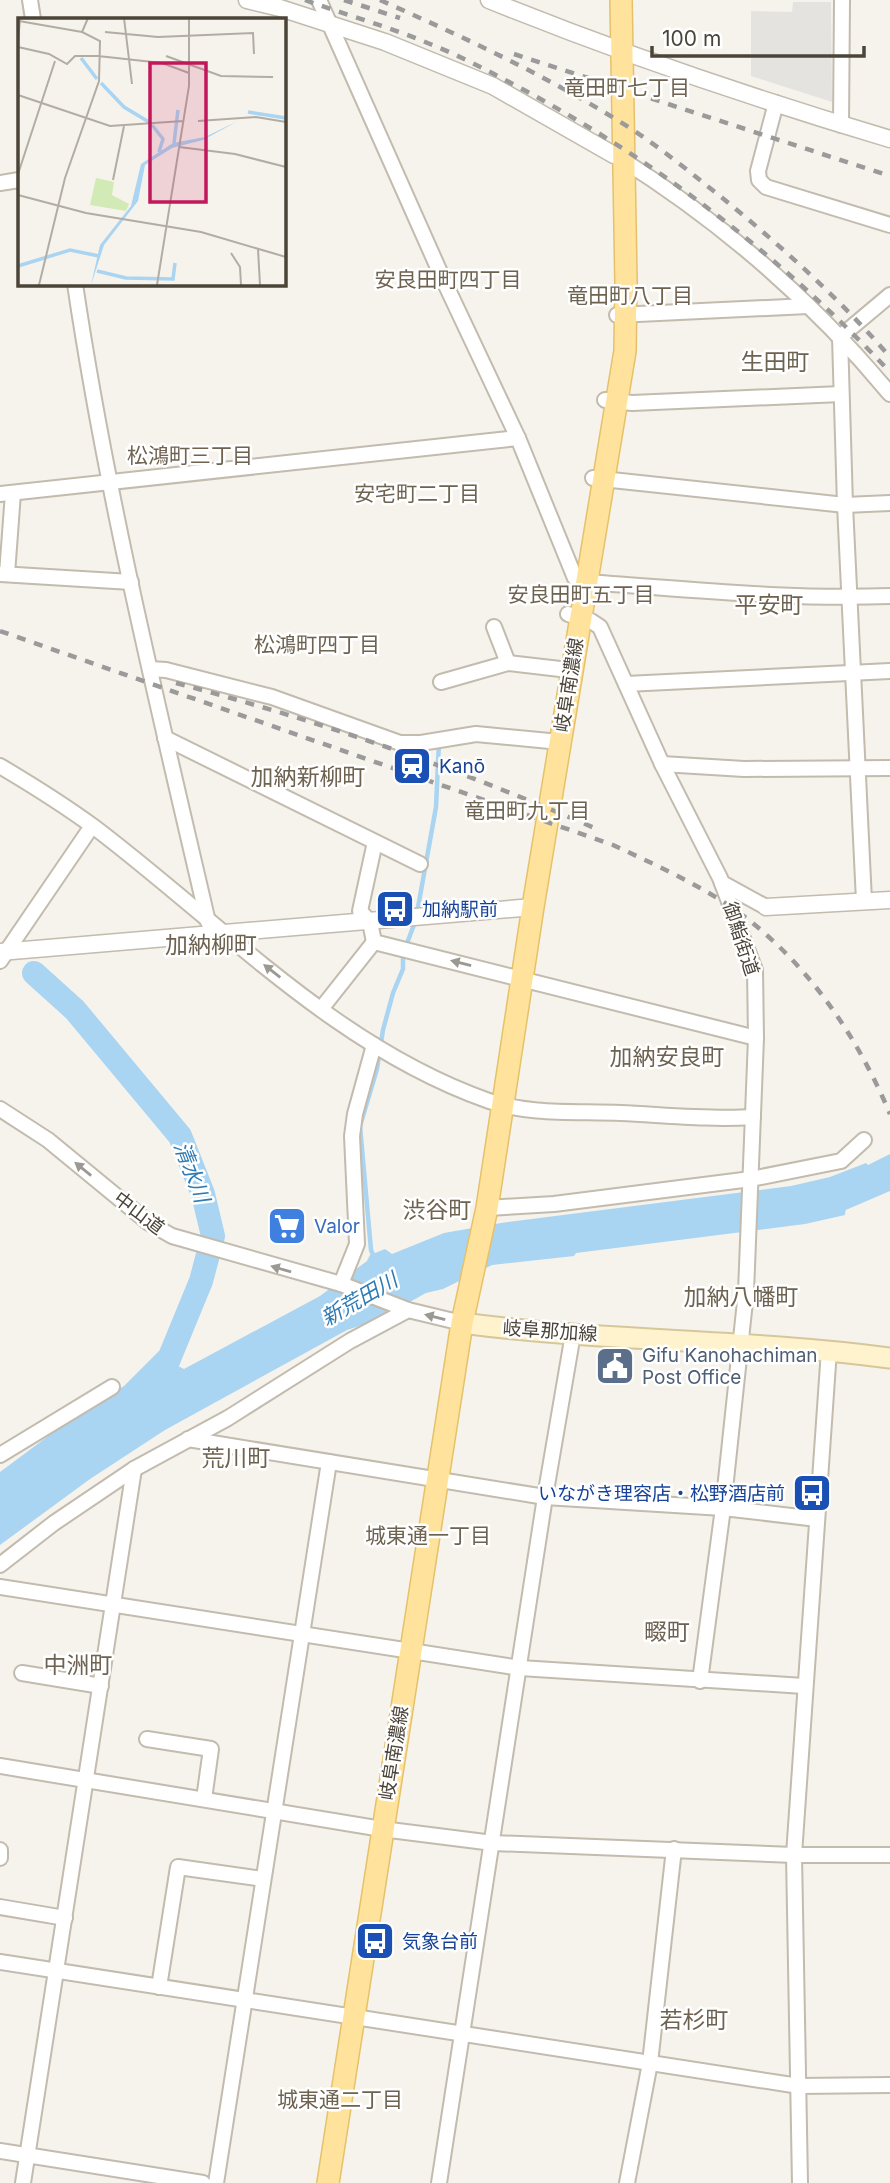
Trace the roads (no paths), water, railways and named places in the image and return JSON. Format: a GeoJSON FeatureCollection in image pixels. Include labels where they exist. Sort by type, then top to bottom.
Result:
{"type":"FeatureCollection","features":[{"type":"Feature","properties":{"kind":"main road","name":"岐阜南濃線"},"geometry":{"type":"LineString","coordinates":[[328,2183],[527,907],[610,401],[615,338],[621,315],[620,158],[616,48],[610,0]]}},
{"type":"Feature","properties":{"kind":"main road","name":"岐阜南濃線"},"geometry":{"type":"LineString","coordinates":[[616,48],[621,0]]}},
{"type":"Feature","properties":{"kind":"main road","name":"岐阜南濃線"},"geometry":{"type":"LineString","coordinates":[[554,742],[560,669],[574,616]]}},
{"type":"Feature","properties":{"kind":"main road","name":"岐阜那加線"},"geometry":{"type":"LineString","coordinates":[[462,1323],[573,1334],[829,1350],[890,1358]]}},
{"type":"Feature","properties":{"kind":"street"},"geometry":{"type":"LineString","coordinates":[[30,0],[33,18]]}},
{"type":"Feature","properties":{"kind":"street"},"geometry":{"type":"LineString","coordinates":[[247,0],[281,8],[385,42],[493,86],[620,158],[739,243],[840,337],[890,394]]}},
{"type":"Feature","properties":{"kind":"street"},"geometry":{"type":"LineString","coordinates":[[319,0],[580,580],[850,598],[890,596]]}},
{"type":"Feature","properties":{"kind":"street"},"geometry":{"type":"LineString","coordinates":[[489,0],[616,48],[890,139]]}},
{"type":"Feature","properties":{"kind":"street"},"geometry":{"type":"LineString","coordinates":[[841,124],[842,0]]}},
{"type":"Feature","properties":{"kind":"street"},"geometry":{"type":"LineString","coordinates":[[776,103],[758,171],[759,180],[766,187],[890,225]]}},
{"type":"Feature","properties":{"kind":"street"},"geometry":{"type":"LineString","coordinates":[[0,183],[18,180]]}},
{"type":"Feature","properties":{"kind":"street"},"geometry":{"type":"LineString","coordinates":[[75,285],[109,482],[208,922]]}},
{"type":"Feature","properties":{"kind":"street"},"geometry":{"type":"LineString","coordinates":[[840,337],[890,295]]}},
{"type":"Feature","properties":{"kind":"street"},"geometry":{"type":"LineString","coordinates":[[621,315],[808,306]]}},
{"type":"Feature","properties":{"kind":"street"},"geometry":{"type":"LineString","coordinates":[[840,337],[863,901]]}},
{"type":"Feature","properties":{"kind":"street"},"geometry":{"type":"LineString","coordinates":[[610,401],[841,394]]}},
{"type":"Feature","properties":{"kind":"street"},"geometry":{"type":"LineString","coordinates":[[131,582],[4,574],[7,493],[518,438]]}},
{"type":"Feature","properties":{"kind":"street"},"geometry":{"type":"LineString","coordinates":[[598,479],[845,505],[890,503]]}},
{"type":"Feature","properties":{"kind":"street","name":"御鮨街道"},"geometry":{"type":"LineString","coordinates":[[574,616],[600,627],[662,764],[722,883],[755,970],[756,1038],[751,1182],[742,1344]]}},
{"type":"Feature","properties":{"kind":"street"},"geometry":{"type":"LineString","coordinates":[[494,627],[508,663]]}},
{"type":"Feature","properties":{"kind":"street"},"geometry":{"type":"LineString","coordinates":[[441,682],[508,663],[560,669]]}},
{"type":"Feature","properties":{"kind":"street"},"geometry":{"type":"LineString","coordinates":[[150,669],[166,670],[272,697],[400,743],[421,743],[476,734],[554,742]]}},
{"type":"Feature","properties":{"kind":"street"},"geometry":{"type":"LineString","coordinates":[[626,684],[890,671]]}},
{"type":"Feature","properties":{"kind":"street"},"geometry":{"type":"LineString","coordinates":[[165,738],[420,864]]}},
{"type":"Feature","properties":{"kind":"street"},"geometry":{"type":"LineString","coordinates":[[662,764],[744,769],[890,768]]}},
{"type":"Feature","properties":{"kind":"street"},"geometry":{"type":"LineString","coordinates":[[0,766],[92,826],[208,922],[321,1009],[379,1048],[430,1077],[497,1103],[531,1109],[753,1117]]}},
{"type":"Feature","properties":{"kind":"street"},"geometry":{"type":"LineString","coordinates":[[2,955],[92,826]]}},
{"type":"Feature","properties":{"kind":"street"},"geometry":{"type":"LineString","coordinates":[[374,942],[369,922],[360,911],[375,842]]}},
{"type":"Feature","properties":{"kind":"street"},"geometry":{"type":"LineString","coordinates":[[722,883],[766,907],[890,900]]}},
{"type":"Feature","properties":{"kind":"street"},"geometry":{"type":"LineString","coordinates":[[2,955],[527,907]]}},
{"type":"Feature","properties":{"kind":"street"},"geometry":{"type":"LineString","coordinates":[[374,942],[756,1038]]}},
{"type":"Feature","properties":{"kind":"street"},"geometry":{"type":"LineString","coordinates":[[321,1009],[374,942]]}},
{"type":"Feature","properties":{"kind":"street"},"geometry":{"type":"LineString","coordinates":[[341,1284],[357,1244],[352,1136],[355,1114],[379,1048]]}},
{"type":"Feature","properties":{"kind":"street","name":"中山道"},"geometry":{"type":"LineString","coordinates":[[0,1109],[48,1140],[149,1223],[172,1236],[341,1284],[408,1310],[462,1323]]}},
{"type":"Feature","properties":{"kind":"street"},"geometry":{"type":"LineString","coordinates":[[481,1215],[554,1203],[751,1182],[841,1161],[863,1140]]}},
{"type":"Feature","properties":{"kind":"street"},"geometry":{"type":"LineString","coordinates":[[0,1565],[54,1523],[134,1469],[228,1418],[350,1341],[408,1310]]}},
{"type":"Feature","properties":{"kind":"street"},"geometry":{"type":"LineString","coordinates":[[439,2183],[545,1497],[573,1334]]}},
{"type":"Feature","properties":{"kind":"street"},"geometry":{"type":"LineString","coordinates":[[700,1681],[742,1344]]}},
{"type":"Feature","properties":{"kind":"street"},"geometry":{"type":"LineString","coordinates":[[800,2183],[794,1855],[829,1350]]}},
{"type":"Feature","properties":{"kind":"street"},"geometry":{"type":"LineString","coordinates":[[0,1455],[111,1387]]}},
{"type":"Feature","properties":{"kind":"street"},"geometry":{"type":"LineString","coordinates":[[188,1439],[545,1497],[723,1508],[817,1519]]}},
{"type":"Feature","properties":{"kind":"street"},"geometry":{"type":"LineString","coordinates":[[216,2183],[329,1462]]}},
{"type":"Feature","properties":{"kind":"street"},"geometry":{"type":"LineString","coordinates":[[23,2183],[134,1469]]}},
{"type":"Feature","properties":{"kind":"street"},"geometry":{"type":"LineString","coordinates":[[0,1587],[520,1668],[804,1686]]}},
{"type":"Feature","properties":{"kind":"street"},"geometry":{"type":"LineString","coordinates":[[22,1673],[101,1686]]}},
{"type":"Feature","properties":{"kind":"street"},"geometry":{"type":"LineString","coordinates":[[147,1739],[211,1749],[204,1799]]}},
{"type":"Feature","properties":{"kind":"street"},"geometry":{"type":"LineString","coordinates":[[0,1766],[382,1829],[493,1843],[794,1855],[890,1856]]}},
{"type":"Feature","properties":{"kind":"street"},"geometry":{"type":"LineString","coordinates":[[627,2183],[650,2063],[674,1849]]}},
{"type":"Feature","properties":{"kind":"street"},"geometry":{"type":"LineString","coordinates":[[0,1850],[0,1858]]}},
{"type":"Feature","properties":{"kind":"street"},"geometry":{"type":"LineString","coordinates":[[159,1987],[178,1867],[263,1879]]}},
{"type":"Feature","properties":{"kind":"street"},"geometry":{"type":"LineString","coordinates":[[0,1907],[65,1918]]}},
{"type":"Feature","properties":{"kind":"street"},"geometry":{"type":"LineString","coordinates":[[0,1962],[799,2086],[890,2085]]}},
{"type":"Feature","properties":{"kind":"street"},"geometry":{"type":"LineString","coordinates":[[0,2151],[202,2183]]}},
{"type":"Feature","properties":{"kind":"water"},"geometry":{"type":"Polygon","coordinates":[[[890,1154],[890,1166],[867,1191],[868,1194],[850,1203],[845,1215],[805,1224],[492,1265],[443,1289],[426,1293],[375,1321],[347,1330],[165,1430],[90,1479],[0,1545],[0,1472],[51,1434],[124,1386],[159,1351],[184,1369],[320,1296],[367,1261],[370,1255],[385,1249],[392,1254],[444,1233],[501,1223],[791,1186],[830,1177],[866,1163],[868,1165],[890,1154]]]}},
{"type":"Feature","properties":{"kind":"waterway"},"geometry":{"type":"LineString","coordinates":[[417,913],[436,807],[439,742]]}},
{"type":"Feature","properties":{"kind":"waterway"},"geometry":{"type":"LineString","coordinates":[[374,1257],[371,1250],[360,1126],[377,1069],[383,1030],[393,993],[403,969],[403,954],[415,922]]}},
{"type":"Feature","properties":{"kind":"waterway","name":"清水川"},"geometry":{"type":"LineString","coordinates":[[34,973],[75,1010],[180,1136],[203,1194],[213,1236],[201,1281],[157,1388]]}},
{"type":"Feature","properties":{"kind":"waterway","name":"新荒田川"},"geometry":{"type":"LineString","coordinates":[[841,1199],[890,1178]]}},
{"type":"Feature","properties":{"kind":"railway"},"geometry":{"type":"LineString","coordinates":[[305,0],[454,54],[526,91],[625,150],[719,217],[764,253],[808,291],[890,372]]}},
{"type":"Feature","properties":{"kind":"railway"},"geometry":{"type":"LineString","coordinates":[[344,0],[400,18]]}},
{"type":"Feature","properties":{"kind":"railway"},"geometry":{"type":"LineString","coordinates":[[380,0],[530,71],[644,137],[787,253],[830,293],[890,357]]}},
{"type":"Feature","properties":{"kind":"railway"},"geometry":{"type":"LineString","coordinates":[[514,54],[890,176]]}},
{"type":"Feature","properties":{"kind":"railway"},"geometry":{"type":"LineString","coordinates":[[0,631],[613,845],[698,887],[730,906],[769,937],[811,982],[830,1006],[863,1058],[890,1114]]}},
{"type":"Feature","properties":{"kind":"railway"},"geometry":{"type":"LineString","coordinates":[[176,683],[390,748],[599,830]]}},
{"type":"Feature","properties":{"kind":"place","name":"Kanō"},"geometry":{"type":"Point","coordinates":[412,766]}},
{"type":"Feature","properties":{"kind":"place","name":"加納駅前"},"geometry":{"type":"Point","coordinates":[395,909]}},
{"type":"Feature","properties":{"kind":"place","name":"Valor"},"geometry":{"type":"Point","coordinates":[287,1226]}},
{"type":"Feature","properties":{"kind":"place","name":"Gifu Kanohachiman Post Office"},"geometry":{"type":"Point","coordinates":[615,1366]}},
{"type":"Feature","properties":{"kind":"place","name":"いながき理容店・松野酒店前"},"geometry":{"type":"Point","coordinates":[812,1493]}},
{"type":"Feature","properties":{"kind":"place","name":"気象台前"},"geometry":{"type":"Point","coordinates":[375,1941]}},
{"type":"Feature","properties":{"kind":"district","name":"竜田町七丁目"},"geometry":{"type":"Point","coordinates":[627,87]}},
{"type":"Feature","properties":{"kind":"district","name":"安良田町四丁目"},"geometry":{"type":"Point","coordinates":[448,279]}},
{"type":"Feature","properties":{"kind":"district","name":"竜田町八丁目"},"geometry":{"type":"Point","coordinates":[630,295]}},
{"type":"Feature","properties":{"kind":"district","name":"生田町"},"geometry":{"type":"Point","coordinates":[775,362]}},
{"type":"Feature","properties":{"kind":"district","name":"松鴻町三丁目"},"geometry":{"type":"Point","coordinates":[190,455]}},
{"type":"Feature","properties":{"kind":"district","name":"安宅町二丁目"},"geometry":{"type":"Point","coordinates":[417,493]}},
{"type":"Feature","properties":{"kind":"district","name":"安良田町五丁目"},"geometry":{"type":"Point","coordinates":[581,594]}},
{"type":"Feature","properties":{"kind":"district","name":"平安町"},"geometry":{"type":"Point","coordinates":[769,605]}},
{"type":"Feature","properties":{"kind":"district","name":"松鴻町四丁目"},"geometry":{"type":"Point","coordinates":[317,644]}},
{"type":"Feature","properties":{"kind":"district","name":"加納新柳町"},"geometry":{"type":"Point","coordinates":[308,777]}},
{"type":"Feature","properties":{"kind":"district","name":"竜田町九丁目"},"geometry":{"type":"Point","coordinates":[527,810]}},
{"type":"Feature","properties":{"kind":"district","name":"加納柳町"},"geometry":{"type":"Point","coordinates":[211,945]}},
{"type":"Feature","properties":{"kind":"district","name":"加納安良町"},"geometry":{"type":"Point","coordinates":[667,1057]}},
{"type":"Feature","properties":{"kind":"district","name":"渋谷町"},"geometry":{"type":"Point","coordinates":[437,1210]}},
{"type":"Feature","properties":{"kind":"district","name":"加納八幡町"},"geometry":{"type":"Point","coordinates":[741,1297]}},
{"type":"Feature","properties":{"kind":"district","name":"荒川町"},"geometry":{"type":"Point","coordinates":[236,1458]}},
{"type":"Feature","properties":{"kind":"district","name":"城東通一丁目"},"geometry":{"type":"Point","coordinates":[428,1535]}},
{"type":"Feature","properties":{"kind":"district","name":"畷町"},"geometry":{"type":"Point","coordinates":[667,1632]}},
{"type":"Feature","properties":{"kind":"district","name":"中洲町"},"geometry":{"type":"Point","coordinates":[78,1665]}},
{"type":"Feature","properties":{"kind":"district","name":"若杉町"},"geometry":{"type":"Point","coordinates":[694,2020]}},
{"type":"Feature","properties":{"kind":"district","name":"城東通二丁目"},"geometry":{"type":"Point","coordinates":[340,2099]}}]}
